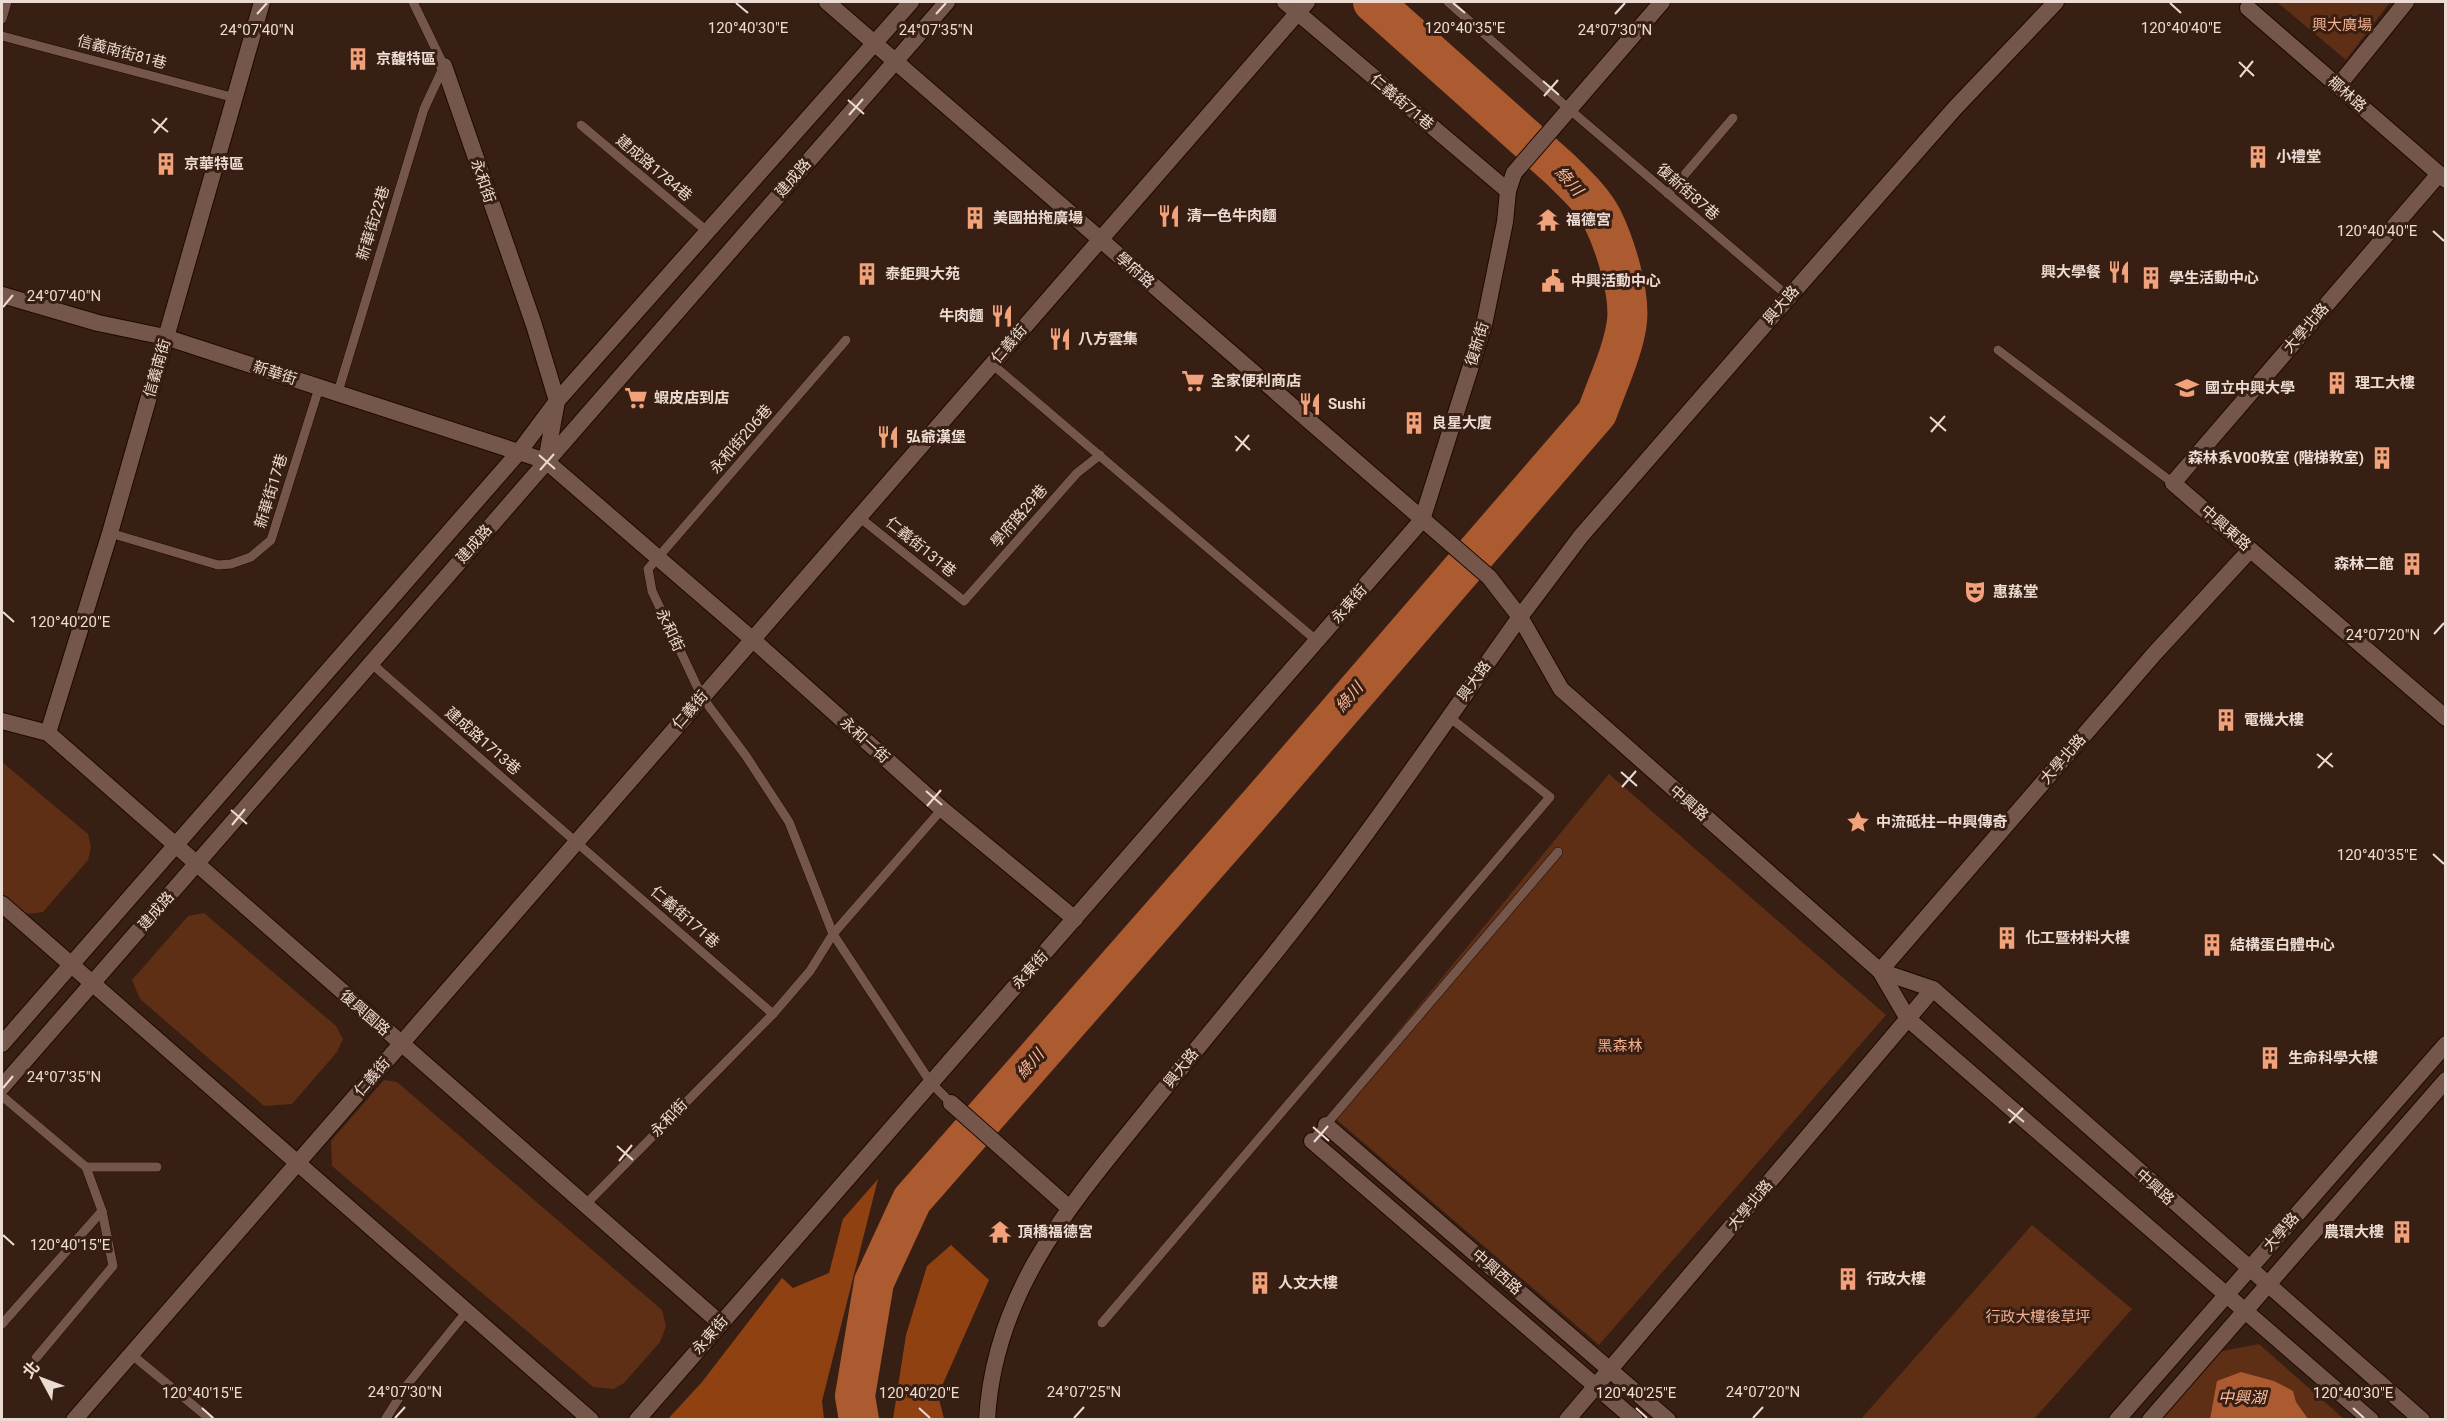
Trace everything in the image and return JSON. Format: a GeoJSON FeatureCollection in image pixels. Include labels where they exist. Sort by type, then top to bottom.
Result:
{"type":"FeatureCollection","features":[{"type":"Feature","properties":{"kind":"street","name":"信義南街"},"geometry":{"type":"LineString","coordinates":[[48,733],[110,534],[262,2]]}},
{"type":"Feature","properties":{"kind":"street","name":"學府路"},"geometry":{"type":"LineString","coordinates":[[827,2],[877,42],[1489,577],[1520,618]]}},
{"type":"Feature","properties":{"kind":"street","name":"建成路"},"geometry":{"type":"LineString","coordinates":[[2,1044],[519,452],[557,401],[709,233],[911,2]]}},
{"type":"Feature","properties":{"kind":"street","name":"建成路"},"geometry":{"type":"LineString","coordinates":[[2,1087],[947,2]]}},
{"type":"Feature","properties":{"kind":"street"},"geometry":{"type":"LineString","coordinates":[[1569,109],[1662,2]]}},
{"type":"Feature","properties":{"kind":"street","name":"興大路"},"geometry":{"type":"LineString","coordinates":[[987,1419],[993,1365],[1013,1301],[1068,1208],[1294,929],[1427,752],[1448,716],[1581,536],[1954,108],[2056,2]]}},
{"type":"Feature","properties":{"kind":"street"},"geometry":{"type":"LineString","coordinates":[[2338,86],[2406,2]]}},
{"type":"Feature","properties":{"kind":"street","name":"仁義街71巷"},"geometry":{"type":"LineString","coordinates":[[1297,5],[1508,191]]}},
{"type":"Feature","properties":{"kind":"street","name":"仁義街"},"geometry":{"type":"LineString","coordinates":[[74,1419],[992,364],[1297,5]]}},
{"type":"Feature","properties":{"kind":"street","name":"椰林路"},"geometry":{"type":"LineString","coordinates":[[2248,8],[2442,177]]}},
{"type":"Feature","properties":{"kind":"street","name":"永和街"},"geometry":{"type":"LineString","coordinates":[[444,66],[534,325],[557,401],[546,461]]}},
{"type":"Feature","properties":{"kind":"street","name":"復新街"},"geometry":{"type":"LineString","coordinates":[[1422,520],[1484,326],[1505,222],[1508,191],[1520,166],[1569,109]]}},
{"type":"Feature","properties":{"kind":"street","name":"大學北路"},"geometry":{"type":"LineString","coordinates":[[2173,483],[2442,177]]}},
{"type":"Feature","properties":{"kind":"street","name":"新華街"},"geometry":{"type":"LineString","coordinates":[[2,295],[98,323],[165,337],[546,461]]}},
{"type":"Feature","properties":{"kind":"street"},"geometry":{"type":"LineString","coordinates":[[546,461],[658,557]]}},
{"type":"Feature","properties":{"kind":"street","name":"中興東路"},"geometry":{"type":"LineString","coordinates":[[2173,483],[2445,718]]}},
{"type":"Feature","properties":{"kind":"street","name":"永東街"},"geometry":{"type":"LineString","coordinates":[[637,1419],[1076,919],[1422,520]]}},
{"type":"Feature","properties":{"kind":"street","name":"大學北路"},"geometry":{"type":"LineString","coordinates":[[1880,971],[2155,653],[2250,550]]}},
{"type":"Feature","properties":{"kind":"street","name":"永和一街"},"geometry":{"type":"LineString","coordinates":[[658,557],[942,808],[1076,919]]}},
{"type":"Feature","properties":{"kind":"street","name":"中興路"},"geometry":{"type":"LineString","coordinates":[[1520,618],[1561,689],[1880,971],[1908,1019],[2371,1419]]}},
{"type":"Feature","properties":{"kind":"street","name":"復興園路"},"geometry":{"type":"LineString","coordinates":[[2,721],[48,733],[400,1045],[720,1323]]}},
{"type":"Feature","properties":{"kind":"street"},"geometry":{"type":"LineString","coordinates":[[2,904],[591,1419]]}},
{"type":"Feature","properties":{"kind":"street","name":"中興路"},"geometry":{"type":"LineString","coordinates":[[1880,971],[1933,989],[2248,1269],[2422,1419]]}},
{"type":"Feature","properties":{"kind":"street","name":"大學北路"},"geometry":{"type":"LineString","coordinates":[[1567,1419],[1933,989]]}},
{"type":"Feature","properties":{"kind":"street","name":"大學路"},"geometry":{"type":"LineString","coordinates":[[2117,1419],[2445,1044]]}},
{"type":"Feature","properties":{"kind":"street","name":"大學路"},"geometry":{"type":"LineString","coordinates":[[2150,1419],[2445,1080]]}},
{"type":"Feature","properties":{"kind":"street"},"geometry":{"type":"LineString","coordinates":[[951,1103],[1068,1208]]}},
{"type":"Feature","properties":{"kind":"street","name":"中興西路"},"geometry":{"type":"LineString","coordinates":[[1326,1125],[1668,1419]]}},
{"type":"Feature","properties":{"kind":"street","name":"中興西路"},"geometry":{"type":"LineString","coordinates":[[1312,1141],[1635,1419]]}},
{"type":"Feature","properties":{"kind":"lane"},"geometry":{"type":"LineString","coordinates":[[2,19],[7,2]]}},
{"type":"Feature","properties":{"kind":"lane","name":"永和街"},"geometry":{"type":"LineString","coordinates":[[413,2],[444,66]]}},
{"type":"Feature","properties":{"kind":"lane","name":"復新街87巷"},"geometry":{"type":"LineString","coordinates":[[1448,2],[1789,297]]}},
{"type":"Feature","properties":{"kind":"lane","name":"信義南街81巷"},"geometry":{"type":"LineString","coordinates":[[2,36],[235,98]]}},
{"type":"Feature","properties":{"kind":"lane","name":"新華街22巷"},"geometry":{"type":"LineString","coordinates":[[338,392],[424,109],[444,66]]}},
{"type":"Feature","properties":{"kind":"lane"},"geometry":{"type":"LineString","coordinates":[[1668,194],[1733,118]]}},
{"type":"Feature","properties":{"kind":"lane","name":"建成路1784巷"},"geometry":{"type":"LineString","coordinates":[[581,125],[709,233]]}},
{"type":"Feature","properties":{"kind":"lane","name":"永和街206巷"},"geometry":{"type":"LineString","coordinates":[[658,557],[846,340]]}},
{"type":"Feature","properties":{"kind":"lane","name":"中興東路"},"geometry":{"type":"LineString","coordinates":[[1998,350],[2173,483]]}},
{"type":"Feature","properties":{"kind":"lane"},"geometry":{"type":"LineString","coordinates":[[992,364],[1317,641]]}},
{"type":"Feature","properties":{"kind":"lane","name":"新華街17巷"},"geometry":{"type":"LineString","coordinates":[[110,534],[218,565],[231,564],[251,557],[272,540],[319,388]]}},
{"type":"Feature","properties":{"kind":"lane","name":"學府路29巷"},"geometry":{"type":"LineString","coordinates":[[964,601],[1077,473],[1100,455]]}},
{"type":"Feature","properties":{"kind":"lane","name":"仁義街131巷"},"geometry":{"type":"LineString","coordinates":[[859,517],[964,601]]}},
{"type":"Feature","properties":{"kind":"lane","name":"永和街"},"geometry":{"type":"LineString","coordinates":[[585,1205],[773,1014],[810,971],[833,934],[789,822],[746,756],[702,697],[652,591],[648,569],[658,557]]}},
{"type":"Feature","properties":{"kind":"lane","name":"建成路1713巷"},"geometry":{"type":"LineString","coordinates":[[371,663],[576,841]]}},
{"type":"Feature","properties":{"kind":"lane"},"geometry":{"type":"LineString","coordinates":[[1102,1323],[1550,797],[1448,716]]}},
{"type":"Feature","properties":{"kind":"lane"},"geometry":{"type":"LineString","coordinates":[[942,808],[833,934],[931,1083],[951,1103]]}},
{"type":"Feature","properties":{"kind":"lane","name":"仁義街171巷"},"geometry":{"type":"LineString","coordinates":[[576,841],[773,1014]]}},
{"type":"Feature","properties":{"kind":"lane"},"geometry":{"type":"LineString","coordinates":[[1312,1141],[1558,852]]}},
{"type":"Feature","properties":{"kind":"lane"},"geometry":{"type":"LineString","coordinates":[[2,1096],[86,1167],[102,1211],[113,1266],[36,1358]]}},
{"type":"Feature","properties":{"kind":"lane"},"geometry":{"type":"LineString","coordinates":[[86,1167],[157,1167]]}},
{"type":"Feature","properties":{"kind":"lane"},"geometry":{"type":"LineString","coordinates":[[2,1324],[102,1211]]}},
{"type":"Feature","properties":{"kind":"lane"},"geometry":{"type":"LineString","coordinates":[[385,1419],[407,1385],[467,1311]]}},
{"type":"Feature","properties":{"kind":"lane"},"geometry":{"type":"LineString","coordinates":[[131,1354],[211,1419]]}},
{"type":"Feature","properties":{"kind":"green space","name":"興大廣場"},"geometry":{"type":"Polygon","coordinates":[[[2277,2],[2390,2],[2346,60],[2277,2]]]}},
{"type":"Feature","properties":{"kind":"green space"},"geometry":{"type":"Polygon","coordinates":[[[2,762],[88,834],[91,847],[88,860],[43,912],[29,914],[16,909],[2,897],[2,762]]]}},
{"type":"Feature","properties":{"kind":"green space","name":"黑森林"},"geometry":{"type":"Polygon","coordinates":[[[1609,774],[1886,1015],[1599,1345],[1330,1114],[1609,774]]]}},
{"type":"Feature","properties":{"kind":"green space"},"geometry":{"type":"Polygon","coordinates":[[[204,913],[336,1026],[343,1039],[337,1052],[292,1104],[264,1106],[140,999],[132,980],[188,916],[204,913]]]}},
{"type":"Feature","properties":{"kind":"green space"},"geometry":{"type":"Polygon","coordinates":[[[384,1080],[397,1082],[662,1310],[666,1326],[660,1342],[624,1383],[614,1389],[593,1387],[332,1166],[331,1141],[384,1080]]]}},
{"type":"Feature","properties":{"kind":"green space","name":"行政大樓後草坪"},"geometry":{"type":"Polygon","coordinates":[[[2032,1225],[2132,1309],[2034,1419],[1861,1419],[2032,1225]]]}},
{"type":"Feature","properties":{"kind":"green space"},"geometry":{"type":"Polygon","coordinates":[[[2259,1344],[2344,1419],[2151,1420],[2207,1354],[2259,1344]]]}},
{"type":"Feature","properties":{"kind":"shaded area"},"geometry":{"type":"Polygon","coordinates":[[[878,1179],[822,1401],[824,1419],[668,1419],[702,1382],[782,1278],[793,1288],[829,1273],[843,1219],[878,1179]]]}},
{"type":"Feature","properties":{"kind":"shaded area"},"geometry":{"type":"Polygon","coordinates":[[[951,1245],[989,1280],[938,1395],[944,1419],[893,1419],[906,1335],[927,1266],[951,1245]]]}},
{"type":"Feature","properties":{"kind":"water","name":"中興湖"},"geometry":{"type":"Polygon","coordinates":[[[2241,1372],[2274,1381],[2293,1391],[2296,1402],[2308,1419],[2210,1419],[2217,1381],[2241,1372]]]}},
{"type":"Feature","properties":{"kind":"waterway","name":"綠川"},"geometry":{"type":"LineString","coordinates":[[859,1420],[855,1396],[874,1282],[912,1200],[1263,800],[1597,413],[1615,367],[1627,321],[1626,296],[1616,254],[1598,211],[1560,169],[1373,2]]}},
{"type":"Feature","properties":{"kind":"place","name":"京馥特區"},"geometry":{"type":"Point","coordinates":[358,59]}},
{"type":"Feature","properties":{"kind":"place","name":"小禮堂"},"geometry":{"type":"Point","coordinates":[2258,157]}},
{"type":"Feature","properties":{"kind":"place","name":"京華特區"},"geometry":{"type":"Point","coordinates":[166,164]}},
{"type":"Feature","properties":{"kind":"place","name":"清一色牛肉麵"},"geometry":{"type":"Point","coordinates":[1169,216]}},
{"type":"Feature","properties":{"kind":"place","name":"美國拍拖廣場"},"geometry":{"type":"Point","coordinates":[975,218]}},
{"type":"Feature","properties":{"kind":"place","name":"福德宮"},"geometry":{"type":"Point","coordinates":[1548,220]}},
{"type":"Feature","properties":{"kind":"place","name":"興大學餐"},"geometry":{"type":"Point","coordinates":[2119,272]}},
{"type":"Feature","properties":{"kind":"place","name":"泰鉅興大苑"},"geometry":{"type":"Point","coordinates":[867,274]}},
{"type":"Feature","properties":{"kind":"place","name":"學生活動中心"},"geometry":{"type":"Point","coordinates":[2151,278]}},
{"type":"Feature","properties":{"kind":"place","name":"中興活動中心"},"geometry":{"type":"Point","coordinates":[1553,281]}},
{"type":"Feature","properties":{"kind":"place","name":"牛肉麵"},"geometry":{"type":"Point","coordinates":[1002,316]}},
{"type":"Feature","properties":{"kind":"place","name":"八方雲集"},"geometry":{"type":"Point","coordinates":[1060,339]}},
{"type":"Feature","properties":{"kind":"place","name":"全家便利商店"},"geometry":{"type":"Point","coordinates":[1193,381]}},
{"type":"Feature","properties":{"kind":"place","name":"理工大樓"},"geometry":{"type":"Point","coordinates":[2337,383]}},
{"type":"Feature","properties":{"kind":"place","name":"國立中興大學"},"geometry":{"type":"Point","coordinates":[2187,388]}},
{"type":"Feature","properties":{"kind":"place","name":"蝦皮店到店"},"geometry":{"type":"Point","coordinates":[636,398]}},
{"type":"Feature","properties":{"kind":"place","name":"Sushi"},"geometry":{"type":"Point","coordinates":[1310,404]}},
{"type":"Feature","properties":{"kind":"place","name":"良星大廈"},"geometry":{"type":"Point","coordinates":[1414,423]}},
{"type":"Feature","properties":{"kind":"place","name":"弘爺漢堡"},"geometry":{"type":"Point","coordinates":[888,437]}},
{"type":"Feature","properties":{"kind":"place","name":"森林系V00教室 (階梯教室)"},"geometry":{"type":"Point","coordinates":[2382,458]}},
{"type":"Feature","properties":{"kind":"place","name":"森林二館"},"geometry":{"type":"Point","coordinates":[2412,564]}},
{"type":"Feature","properties":{"kind":"place","name":"惠蓀堂"},"geometry":{"type":"Point","coordinates":[1975,592]}},
{"type":"Feature","properties":{"kind":"place","name":"電機大樓"},"geometry":{"type":"Point","coordinates":[2226,720]}},
{"type":"Feature","properties":{"kind":"place","name":"中流砥柱—中興傳奇"},"geometry":{"type":"Point","coordinates":[1858,822]}},
{"type":"Feature","properties":{"kind":"place","name":"化工暨材料大樓"},"geometry":{"type":"Point","coordinates":[2007,938]}},
{"type":"Feature","properties":{"kind":"place","name":"結構蛋白體中心"},"geometry":{"type":"Point","coordinates":[2212,945]}},
{"type":"Feature","properties":{"kind":"place","name":"生命科學大樓"},"geometry":{"type":"Point","coordinates":[2270,1058]}},
{"type":"Feature","properties":{"kind":"place","name":"頂橋福德宮"},"geometry":{"type":"Point","coordinates":[1000,1232]}},
{"type":"Feature","properties":{"kind":"place","name":"農環大樓"},"geometry":{"type":"Point","coordinates":[2402,1232]}},
{"type":"Feature","properties":{"kind":"place","name":"行政大樓"},"geometry":{"type":"Point","coordinates":[1848,1279]}},
{"type":"Feature","properties":{"kind":"place","name":"人文大樓"},"geometry":{"type":"Point","coordinates":[1260,1283]}}]}
